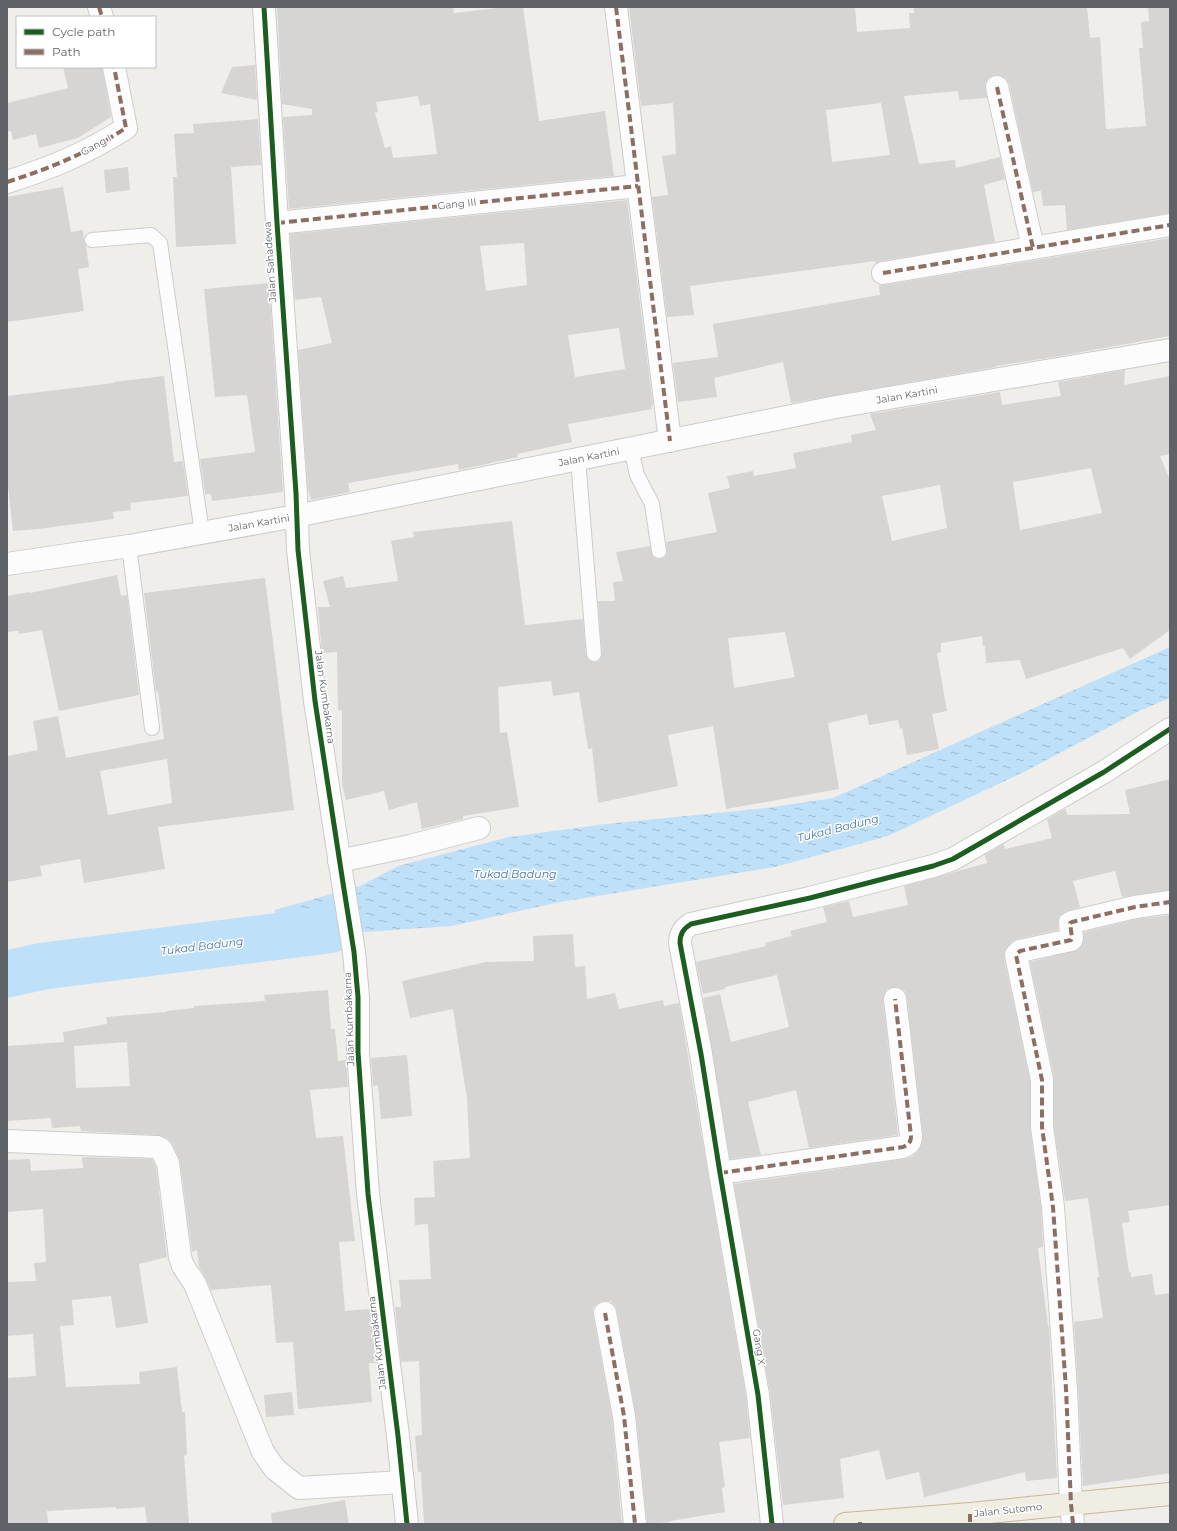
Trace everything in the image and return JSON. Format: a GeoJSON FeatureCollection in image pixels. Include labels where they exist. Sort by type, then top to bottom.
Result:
{"type":"FeatureCollection","features":[{"type":"Feature","properties":{"kind":"highway","name":"Jalan Sutomo"},"geometry":{"type":"LineString","coordinates":[[855,1523],[1072,1514],[1170,1494]]}},
{"type":"Feature","properties":{"kind":"street","name":"Jalan Sahadewa"},"geometry":{"type":"LineString","coordinates":[[264,7],[276,223],[296,516]]}},
{"type":"Feature","properties":{"kind":"street"},"geometry":{"type":"LineString","coordinates":[[616,7],[670,441]]}},
{"type":"Feature","properties":{"kind":"street","name":"Gang I"},"geometry":{"type":"LineString","coordinates":[[7,182],[71,159],[96,147],[126,128],[114,68]]}},
{"type":"Feature","properties":{"kind":"street"},"geometry":{"type":"LineString","coordinates":[[997,87],[1033,248]]}},
{"type":"Feature","properties":{"kind":"street","name":"Gang III"},"geometry":{"type":"LineString","coordinates":[[276,223],[638,186]]}},
{"type":"Feature","properties":{"kind":"street"},"geometry":{"type":"LineString","coordinates":[[883,273],[1170,226]]}},
{"type":"Feature","properties":{"kind":"street","name":"Jalan Kartini"},"geometry":{"type":"LineString","coordinates":[[7,564],[129,546],[296,516],[836,407],[1170,350]]}},
{"type":"Feature","properties":{"kind":"street","name":"Jalan Kumbakarna"},"geometry":{"type":"LineString","coordinates":[[296,516],[298,550],[315,701],[354,952],[358,997],[358,1052],[368,1194],[407,1524]]}},
{"type":"Feature","properties":{"kind":"street","name":"Gang X"},"geometry":{"type":"LineString","coordinates":[[772,1524],[758,1395],[701,1054],[680,943],[680,937],[684,928],[691,924],[810,898],[933,866],[953,859],[1104,772],[1170,729]]}},
{"type":"Feature","properties":{"kind":"street"},"geometry":{"type":"LineString","coordinates":[[339,861],[410,846],[479,828]]}},
{"type":"Feature","properties":{"kind":"street"},"geometry":{"type":"LineString","coordinates":[[1072,1514],[1065,1381],[1053,1207],[1042,1127],[1042,1080],[1016,956],[1020,951],[1071,940],[1070,925],[1072,922],[1135,907],[1170,902]]}},
{"type":"Feature","properties":{"kind":"street"},"geometry":{"type":"LineString","coordinates":[[720,1174],[903,1147],[908,1145],[911,1141],[911,1136],[895,999]]}},
{"type":"Feature","properties":{"kind":"street"},"geometry":{"type":"LineString","coordinates":[[7,1141],[157,1147],[160,1149],[168,1163],[181,1262],[195,1284],[263,1452],[275,1469],[299,1488],[403,1482]]}},
{"type":"Feature","properties":{"kind":"street"},"geometry":{"type":"LineString","coordinates":[[605,1313],[624,1416],[635,1524]]}},
{"type":"Feature","properties":{"kind":"lane"},"geometry":{"type":"LineString","coordinates":[[92,240],[151,235],[160,243],[202,533]]}},
{"type":"Feature","properties":{"kind":"lane"},"geometry":{"type":"LineString","coordinates":[[631,449],[637,475],[652,504],[659,551]]}},
{"type":"Feature","properties":{"kind":"lane"},"geometry":{"type":"LineString","coordinates":[[578,459],[594,654]]}},
{"type":"Feature","properties":{"kind":"lane"},"geometry":{"type":"LineString","coordinates":[[129,546],[152,728]]}},
{"type":"Feature","properties":{"kind":"water","name":"Tukad Badung"},"geometry":{"type":"Polygon","coordinates":[[[1170,647],[1170,698],[1139,711],[1026,771],[888,836],[775,867],[560,902],[452,926],[364,932],[277,949],[275,910],[360,886],[398,866],[509,837],[606,824],[766,808],[833,798],[1170,647]]]}},
{"type":"Feature","properties":{"kind":"building"},"geometry":{"type":"Polygon","coordinates":[[[277,7],[453,7],[454,13],[507,7],[523,7],[539,121],[605,111],[614,176],[289,209],[283,117],[312,115],[312,109],[282,104],[277,7]],[[418,96],[376,102],[378,112],[375,113],[385,148],[391,146],[393,158],[437,154],[430,104],[420,106],[418,96]]]}},
{"type":"Feature","properties":{"kind":"building"},"geometry":{"type":"Polygon","coordinates":[[[629,7],[855,7],[857,32],[910,28],[909,13],[914,13],[914,7],[1087,7],[1090,38],[1100,37],[1106,129],[1146,126],[1139,48],[1143,48],[1141,22],[1149,21],[1148,7],[1170,7],[1170,213],[1067,230],[1065,205],[1043,206],[1041,191],[1033,192],[1009,84],[1006,78],[1000,75],[995,75],[989,78],[985,83],[987,98],[959,100],[958,91],[904,96],[919,164],[955,160],[956,168],[1000,157],[1005,179],[984,185],[995,242],[875,263],[875,261],[690,286],[694,315],[667,317],[652,197],[668,195],[662,156],[676,154],[673,103],[641,106],[629,7]],[[881,103],[826,110],[832,162],[890,155],[881,103]]]}},
{"type":"Feature","properties":{"kind":"building"},"geometry":{"type":"Polygon","coordinates":[[[255,65],[257,100],[221,93],[232,67],[255,65]]]}},
{"type":"Feature","properties":{"kind":"building"},"geometry":{"type":"Polygon","coordinates":[[[63,68],[102,68],[111,117],[78,138],[39,148],[36,134],[13,140],[11,131],[7,132],[7,103],[68,88],[63,68]]]}},
{"type":"Feature","properties":{"kind":"building"},"geometry":{"type":"Polygon","coordinates":[[[258,119],[261,165],[231,167],[236,244],[176,247],[173,177],[177,177],[174,134],[194,133],[193,124],[258,119]]]}},
{"type":"Feature","properties":{"kind":"building"},"geometry":{"type":"Polygon","coordinates":[[[128,167],[130,190],[106,193],[104,170],[128,167]]]}},
{"type":"Feature","properties":{"kind":"building"},"geometry":{"type":"Polygon","coordinates":[[[63,187],[71,232],[83,230],[86,246],[89,267],[78,269],[84,311],[7,322],[7,197],[63,187]]]}},
{"type":"Feature","properties":{"kind":"building"},"geometry":{"type":"Polygon","coordinates":[[[627,200],[653,405],[651,406],[652,409],[568,424],[572,442],[517,454],[518,457],[459,470],[458,464],[348,483],[350,492],[311,500],[308,489],[298,350],[332,343],[321,297],[295,300],[290,234],[627,200]],[[524,243],[480,246],[486,291],[527,285],[524,243]],[[619,328],[568,335],[575,377],[625,369],[619,328]]]}},
{"type":"Feature","properties":{"kind":"building"},"geometry":{"type":"Polygon","coordinates":[[[1170,238],[1170,336],[791,403],[783,362],[714,378],[717,397],[678,402],[673,363],[718,357],[713,324],[880,295],[879,285],[1170,238]]]}},
{"type":"Feature","properties":{"kind":"building"},"geometry":{"type":"Polygon","coordinates":[[[269,283],[283,492],[212,501],[211,494],[205,494],[200,459],[255,452],[247,395],[215,397],[204,289],[269,283]]]}},
{"type":"Feature","properties":{"kind":"building"},"geometry":{"type":"Polygon","coordinates":[[[1125,370],[1124,385],[1170,376],[1170,454],[1160,456],[1170,480],[1170,630],[1130,659],[1123,648],[1026,679],[1020,660],[986,663],[985,646],[983,646],[982,636],[941,643],[941,652],[937,653],[947,711],[932,714],[939,749],[907,755],[902,728],[900,729],[898,720],[869,725],[867,714],[828,723],[839,789],[726,809],[713,726],[668,735],[678,786],[598,803],[592,748],[588,749],[579,692],[553,696],[551,681],[498,687],[500,733],[507,732],[519,807],[463,816],[463,819],[422,829],[417,802],[389,810],[384,791],[346,800],[342,784],[342,710],[338,710],[337,652],[322,653],[318,607],[330,607],[323,581],[343,576],[346,588],[398,581],[391,541],[414,537],[413,532],[512,521],[525,625],[583,619],[586,655],[590,661],[595,662],[599,661],[602,654],[598,601],[615,601],[613,582],[623,581],[616,552],[650,546],[653,557],[656,559],[661,559],[667,554],[666,542],[717,532],[708,493],[730,488],[727,476],[753,471],[754,476],[796,468],[793,453],[852,442],[851,435],[876,430],[870,414],[1000,392],[1002,405],[1061,396],[1058,382],[1125,370]],[[1091,468],[1013,482],[1020,530],[1102,513],[1091,468]],[[940,485],[882,496],[892,541],[947,528],[940,485]],[[785,632],[728,638],[734,688],[795,677],[785,632]]]}},
{"type":"Feature","properties":{"kind":"building"},"geometry":{"type":"Polygon","coordinates":[[[164,376],[174,462],[183,461],[188,496],[130,503],[131,510],[113,512],[114,519],[13,531],[7,477],[7,396],[164,376]]]}},
{"type":"Feature","properties":{"kind":"building"},"geometry":{"type":"Polygon","coordinates":[[[117,575],[121,596],[127,595],[139,695],[59,711],[42,630],[19,634],[18,631],[7,632],[7,596],[30,593],[117,575]]]}},
{"type":"Feature","properties":{"kind":"building"},"geometry":{"type":"Polygon","coordinates":[[[265,578],[294,810],[158,827],[165,869],[84,883],[80,859],[40,866],[42,876],[7,882],[7,756],[38,750],[33,721],[58,716],[66,758],[164,739],[158,691],[156,692],[144,593],[265,578]],[[167,759],[100,771],[108,815],[172,803],[167,759]]]}},
{"type":"Feature","properties":{"kind":"building"},"geometry":{"type":"Polygon","coordinates":[[[1170,779],[1170,890],[1122,897],[1115,871],[1073,881],[1080,907],[1066,911],[1059,917],[1058,930],[1017,939],[1011,942],[1004,952],[1030,1081],[1030,1129],[1041,1208],[1043,1247],[1038,1248],[1049,1326],[1057,1478],[1026,1481],[1025,1472],[924,1497],[919,1472],[886,1480],[879,1450],[840,1459],[844,1498],[783,1505],[770,1393],[734,1184],[905,1159],[912,1157],[918,1151],[922,1144],[923,1135],[907,998],[905,991],[894,987],[887,989],[883,1000],[898,1135],[809,1148],[796,1090],[748,1102],[761,1155],[730,1159],[703,998],[720,994],[731,1042],[789,1027],[777,975],[725,987],[725,989],[703,994],[696,962],[766,946],[765,943],[792,936],[790,931],[827,922],[823,907],[849,901],[853,917],[908,905],[904,886],[987,863],[985,855],[1003,844],[1005,849],[1052,838],[1047,819],[1066,809],[1067,815],[1130,814],[1125,790],[1170,779]]]}},
{"type":"Feature","properties":{"kind":"building"},"geometry":{"type":"Polygon","coordinates":[[[1170,915],[1170,1205],[1128,1211],[1130,1222],[1122,1223],[1129,1273],[1131,1272],[1131,1277],[1152,1274],[1155,1295],[1170,1293],[1170,1473],[1083,1486],[1074,1322],[1103,1318],[1097,1277],[1099,1277],[1088,1198],[1065,1201],[1054,1126],[1054,1077],[1030,962],[1078,950],[1083,943],[1084,932],[1137,919],[1170,915]]]}},
{"type":"Feature","properties":{"kind":"building"},"geometry":{"type":"Polygon","coordinates":[[[573,934],[575,967],[585,966],[587,999],[615,993],[619,1009],[663,1000],[664,1006],[679,1003],[746,1397],[750,1438],[719,1442],[725,1487],[722,1488],[725,1512],[670,1522],[647,1524],[636,1415],[617,1311],[615,1305],[610,1301],[602,1301],[593,1308],[593,1315],[612,1418],[622,1524],[424,1524],[421,1472],[418,1472],[415,1436],[422,1435],[419,1361],[401,1362],[395,1307],[401,1307],[399,1280],[431,1279],[428,1224],[415,1225],[414,1198],[435,1197],[433,1161],[470,1158],[467,1099],[453,1009],[410,1018],[402,981],[486,962],[534,961],[533,936],[573,934]]]}},
{"type":"Feature","properties":{"kind":"building"},"geometry":{"type":"Polygon","coordinates":[[[328,990],[331,1029],[335,1029],[338,1061],[346,1060],[348,1087],[310,1090],[316,1138],[343,1136],[355,1241],[339,1242],[345,1311],[370,1309],[376,1363],[369,1363],[372,1402],[298,1409],[293,1342],[276,1343],[271,1285],[211,1290],[199,1267],[197,1250],[192,1252],[180,1161],[172,1143],[167,1138],[158,1135],[81,1131],[80,1126],[52,1128],[51,1118],[7,1121],[7,1046],[64,1042],[63,1032],[107,1024],[106,1017],[167,1012],[194,1008],[194,1006],[265,1001],[264,995],[328,990]],[[127,1042],[74,1046],[76,1088],[130,1086],[127,1042]]]}},
{"type":"Feature","properties":{"kind":"building"},"geometry":{"type":"Polygon","coordinates":[[[407,1055],[412,1116],[381,1119],[378,1085],[373,1086],[371,1058],[407,1055]]]}},
{"type":"Feature","properties":{"kind":"building"},"geometry":{"type":"Polygon","coordinates":[[[82,1157],[152,1159],[156,1167],[167,1257],[139,1264],[148,1323],[116,1328],[111,1296],[72,1300],[74,1325],[60,1326],[66,1387],[140,1384],[139,1372],[177,1367],[182,1412],[185,1412],[187,1455],[184,1456],[189,1524],[147,1524],[145,1507],[116,1509],[116,1507],[47,1511],[48,1524],[7,1524],[7,1378],[36,1376],[33,1334],[7,1336],[7,1282],[36,1281],[34,1263],[46,1262],[43,1209],[7,1212],[7,1160],[30,1159],[31,1171],[83,1168],[82,1157]]]}},
{"type":"Feature","properties":{"kind":"building"},"geometry":{"type":"Polygon","coordinates":[[[292,1392],[294,1415],[266,1417],[264,1395],[292,1392]]]}},
{"type":"Feature","properties":{"kind":"building"},"geometry":{"type":"Polygon","coordinates":[[[345,1500],[349,1524],[272,1524],[271,1513],[345,1500]]]}},
{"type":"Feature","properties":{"kind":"waterway","name":"Tukad Badung"},"geometry":{"type":"LineString","coordinates":[[7,974],[44,966],[328,930],[339,927]]}},
{"type":"Feature","properties":{"kind":"marked path"},"geometry":{"type":"LineString","coordinates":[[99,7],[102,16]]}},
{"type":"Feature","properties":{"kind":"marked path"},"geometry":{"type":"LineString","coordinates":[[616,7],[670,441]]}},
{"type":"Feature","properties":{"kind":"marked path"},"geometry":{"type":"LineString","coordinates":[[7,182],[68,159],[97,145],[126,128],[114,68]]}},
{"type":"Feature","properties":{"kind":"marked path"},"geometry":{"type":"LineString","coordinates":[[997,87],[1033,248]]}},
{"type":"Feature","properties":{"kind":"marked path"},"geometry":{"type":"LineString","coordinates":[[277,223],[638,186]]}},
{"type":"Feature","properties":{"kind":"marked path"},"geometry":{"type":"LineString","coordinates":[[883,273],[1170,225]]}},
{"type":"Feature","properties":{"kind":"marked path"},"geometry":{"type":"LineString","coordinates":[[1073,1524],[1066,1389],[1053,1207],[1042,1127],[1042,1080],[1016,955],[1020,951],[1071,940],[1070,923],[1072,922],[1135,907],[1170,902]]}},
{"type":"Feature","properties":{"kind":"marked path"},"geometry":{"type":"LineString","coordinates":[[720,1173],[903,1147],[908,1144],[911,1136],[895,999]]}},
{"type":"Feature","properties":{"kind":"marked path"},"geometry":{"type":"LineString","coordinates":[[605,1313],[624,1416],[635,1524]]}},
{"type":"Feature","properties":{"kind":"marked path"},"geometry":{"type":"LineString","coordinates":[[970,1514],[970,1524]]}},
{"type":"Feature","properties":{"kind":"cycle path"},"geometry":{"type":"LineString","coordinates":[[264,7],[277,223],[296,493],[298,550],[315,701],[354,952],[358,997],[358,1052],[368,1194],[398,1436],[407,1524]]}},
{"type":"Feature","properties":{"kind":"cycle path"},"geometry":{"type":"LineString","coordinates":[[772,1524],[758,1395],[701,1054],[680,943],[682,932],[691,924],[810,898],[933,866],[953,859],[1104,772],[1170,729]]}}]}
